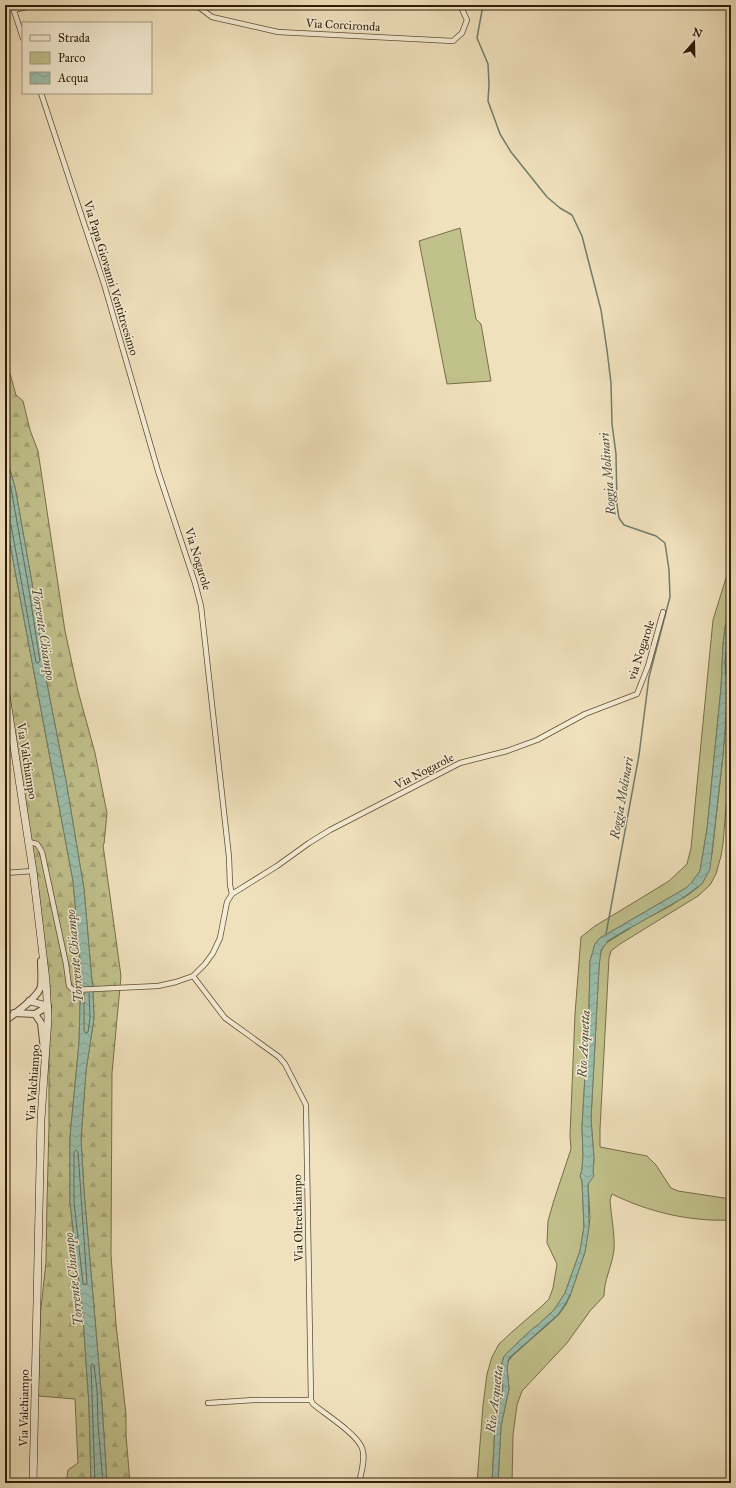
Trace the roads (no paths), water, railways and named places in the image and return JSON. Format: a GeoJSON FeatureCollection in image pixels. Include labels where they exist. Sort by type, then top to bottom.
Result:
{"type":"FeatureCollection","features":[{"type":"Feature","properties":{"kind":"main road","name":"Via Valchiampo"},"geometry":{"type":"LineString","coordinates":[[5,688],[33,871],[48,1006],[41,1119],[33,1483]]}},
{"type":"Feature","properties":{"kind":"street"},"geometry":{"type":"LineString","coordinates":[[22,35],[13,8],[34,5]]}},
{"type":"Feature","properties":{"kind":"street","name":"Via Corcironda"},"geometry":{"type":"LineString","coordinates":[[196,5],[212,17],[278,32],[453,41],[462,33],[467,20],[460,5]]}},
{"type":"Feature","properties":{"kind":"street","name":"Via Papa Giovanni Ventitreesimo"},"geometry":{"type":"LineString","coordinates":[[41,94],[104,284],[158,471]]}},
{"type":"Feature","properties":{"kind":"street","name":"Via Nogarole"},"geometry":{"type":"LineString","coordinates":[[158,471],[195,583],[201,606],[232,894]]}},
{"type":"Feature","properties":{"kind":"street","name":"via Nogarole"},"geometry":{"type":"LineString","coordinates":[[637,694],[648,666],[663,612]]}},
{"type":"Feature","properties":{"kind":"street","name":"Via Nogarole"},"geometry":{"type":"LineString","coordinates":[[29,842],[37,844],[42,852],[66,964],[69,986],[73,990],[105,990],[158,986],[176,982],[193,976],[205,964],[213,952],[220,938],[227,902],[232,894],[277,866],[309,843],[330,830],[460,763],[507,751],[537,740],[585,714],[637,694]]}},
{"type":"Feature","properties":{"kind":"street"},"geometry":{"type":"LineString","coordinates":[[5,873],[33,871]]}},
{"type":"Feature","properties":{"kind":"street"},"geometry":{"type":"LineString","coordinates":[[5,1021],[38,993],[41,988],[42,948]]}},
{"type":"Feature","properties":{"kind":"street","name":"Via Oltrechiampo"},"geometry":{"type":"LineString","coordinates":[[193,976],[225,1018],[279,1057],[285,1064],[306,1105],[311,1400]]}},
{"type":"Feature","properties":{"kind":"street"},"geometry":{"type":"LineString","coordinates":[[29,1001],[48,1006]]}},
{"type":"Feature","properties":{"kind":"street"},"geometry":{"type":"LineString","coordinates":[[14,1013],[35,1014],[48,1006]]}},
{"type":"Feature","properties":{"kind":"street"},"geometry":{"type":"LineString","coordinates":[[35,1014],[41,1023],[45,1064]]}},
{"type":"Feature","properties":{"kind":"street"},"geometry":{"type":"LineString","coordinates":[[208,1403],[262,1400],[311,1400],[313,1404],[355,1438],[362,1449],[363,1457],[359,1483]]}},
{"type":"Feature","properties":{"kind":"water"},"geometry":{"type":"Polygon","coordinates":[[[5,453],[15,487],[32,583],[47,684],[66,781],[84,889],[94,1018],[86,1071],[81,1138],[107,1483],[91,1483],[89,1405],[83,1317],[70,1202],[70,1137],[79,1043],[81,971],[73,881],[5,517],[5,453]]]}},
{"type":"Feature","properties":{"kind":"water"},"geometry":{"type":"Polygon","coordinates":[[[731,607],[731,651],[723,755],[710,869],[702,884],[688,895],[609,940],[601,950],[591,1119],[594,1176],[588,1184],[589,1227],[585,1252],[570,1296],[559,1314],[509,1358],[507,1368],[509,1389],[501,1426],[498,1483],[492,1483],[495,1425],[503,1388],[501,1367],[504,1356],[554,1310],[565,1293],[580,1251],[584,1227],[582,1181],[580,1176],[583,1155],[582,1127],[589,1009],[590,961],[595,944],[600,938],[686,888],[700,871],[707,829],[721,688],[725,627],[731,607]]]}},
{"type":"Feature","properties":{"kind":"waterway","name":"Roggia Molinari"},"geometry":{"type":"LineString","coordinates":[[483,5],[477,38],[488,64],[488,101],[500,134],[511,152],[547,197],[560,208],[572,215],[582,236],[601,310],[607,350],[611,383],[612,424],[616,454],[617,505],[619,518],[624,525],[656,536],[665,543],[669,570],[670,597],[649,677],[639,755],[606,934]]}},
{"type":"Feature","properties":{"kind":"waterway","name":"Rio Acquetta"},"geometry":{"type":"LineString","coordinates":[[683,898],[698,887]]}},
{"type":"Feature","properties":{"kind":"waterway","name":"Rio Acquetta"},"geometry":{"type":"LineString","coordinates":[[607,942],[630,928]]}},
{"type":"Feature","properties":{"kind":"waterway","name":"Rio Acquetta"},"geometry":{"type":"LineString","coordinates":[[508,1361],[558,1315],[566,1304],[570,1295]]}},
{"type":"Feature","properties":{"kind":"water label","name":"Torrente Chiampo"},"geometry":{"type":"Point","coordinates":[43,634]}},
{"type":"Feature","properties":{"kind":"water label","name":"Torrente Chiampo"},"geometry":{"type":"Point","coordinates":[75,956]}},
{"type":"Feature","properties":{"kind":"water label","name":"Torrente Chiampo"},"geometry":{"type":"Point","coordinates":[74,1279]}}]}
